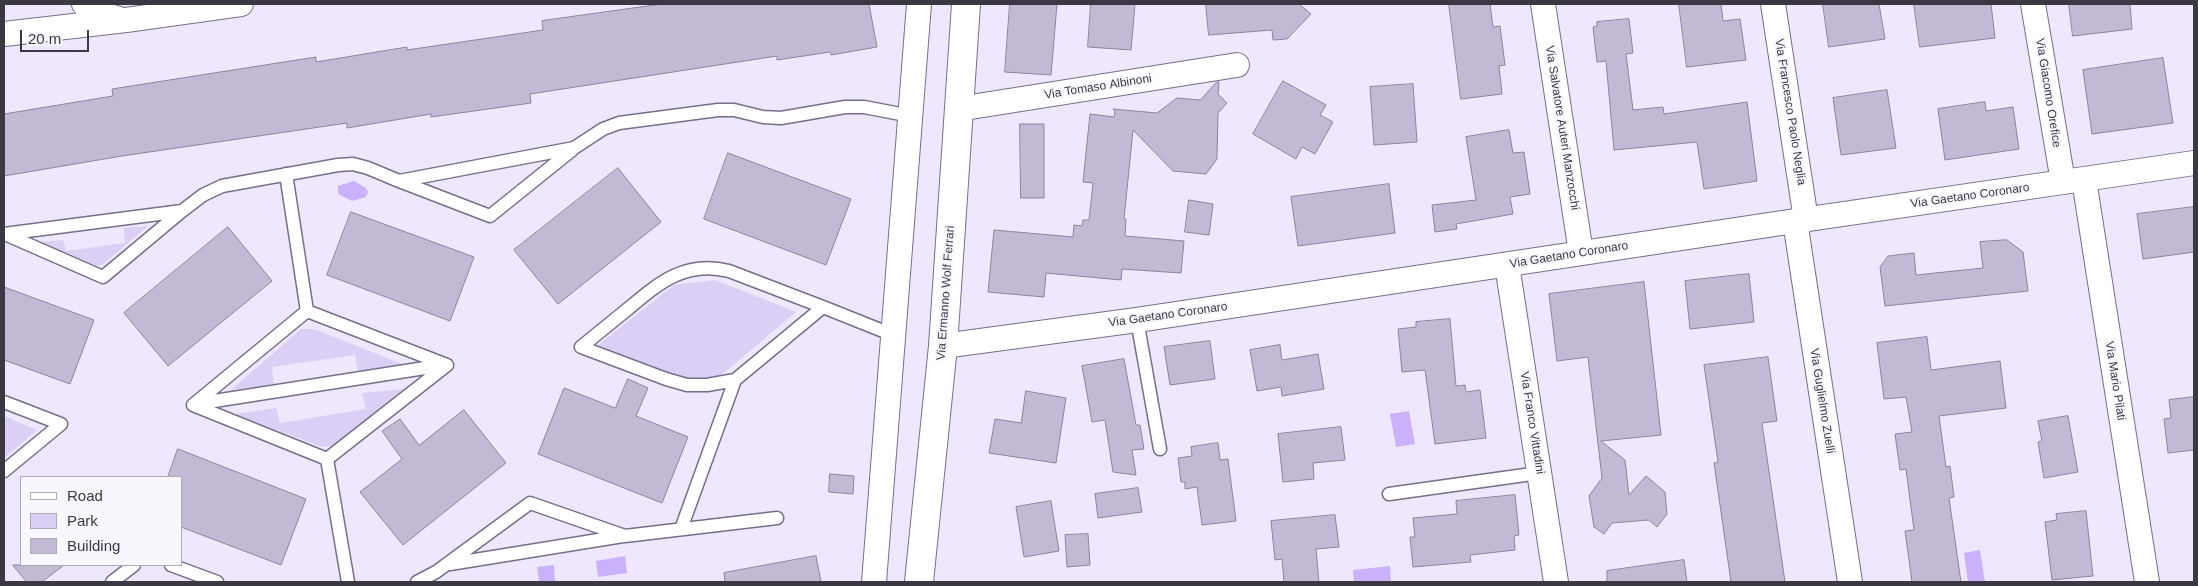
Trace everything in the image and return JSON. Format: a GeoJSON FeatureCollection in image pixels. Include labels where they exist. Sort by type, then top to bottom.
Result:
{"type":"FeatureCollection","features":[{"type":"Feature","properties":{"kind":"street"},"geometry":{"type":"LineString","coordinates":[[84,4],[103,14],[126,20]]}},
{"type":"Feature","properties":{"kind":"street"},"geometry":{"type":"LineString","coordinates":[[4,34],[241,4]]}},
{"type":"Feature","properties":{"kind":"street"},"geometry":{"type":"LineString","coordinates":[[874,582],[920,4]]}},
{"type":"Feature","properties":{"kind":"street","name":"Via Ermanno Wolf Ferrari"},"geometry":{"type":"LineString","coordinates":[[919,582],[944,346],[966,4]]}},
{"type":"Feature","properties":{"kind":"street","name":"Via Salvatore Auteri Manzocchi"},"geometry":{"type":"LineString","coordinates":[[1543,4],[1581,253]]}},
{"type":"Feature","properties":{"kind":"street","name":"Via Francesco Paolo Neglia"},"geometry":{"type":"LineString","coordinates":[[1773,4],[1800,220]]}},
{"type":"Feature","properties":{"kind":"street","name":"Via Giacomo Orefice"},"geometry":{"type":"LineString","coordinates":[[2033,4],[2073,181]]}},
{"type":"Feature","properties":{"kind":"street","name":"Via Tomaso Albinoni"},"geometry":{"type":"LineString","coordinates":[[958,109],[1237,65]]}},
{"type":"Feature","properties":{"kind":"street","name":"Via Gaetano Coronaro"},"geometry":{"type":"LineString","coordinates":[[944,346],[1137,320],[1800,220],[2194,163]]}},
{"type":"Feature","properties":{"kind":"street","name":"Via Mario Pilati"},"geometry":{"type":"LineString","coordinates":[[2073,181],[2146,582]]}},
{"type":"Feature","properties":{"kind":"street","name":"Via Guglielmo Zuelli"},"geometry":{"type":"LineString","coordinates":[[1800,220],[1850,582]]}},
{"type":"Feature","properties":{"kind":"street","name":"Via Franco Vittadini"},"geometry":{"type":"LineString","coordinates":[[1507,265],[1556,582]]}},
{"type":"Feature","properties":{"kind":"lane"},"geometry":{"type":"LineString","coordinates":[[5,235],[103,276],[182,211],[215,188],[338,164],[353,164],[368,168],[490,216],[574,148],[603,129],[619,123],[718,110],[734,110],[763,117],[782,118],[845,107],[864,107],[911,116]]}},
{"type":"Feature","properties":{"kind":"lane"},"geometry":{"type":"LineString","coordinates":[[399,181],[574,148]]}},
{"type":"Feature","properties":{"kind":"lane"},"geometry":{"type":"LineString","coordinates":[[286,174],[308,311]]}},
{"type":"Feature","properties":{"kind":"lane"},"geometry":{"type":"LineString","coordinates":[[5,235],[182,211]]}},
{"type":"Feature","properties":{"kind":"lane"},"geometry":{"type":"LineString","coordinates":[[824,307],[735,380],[708,385],[687,385],[666,379],[581,346],[658,283],[674,274],[689,270],[713,268],[728,271],[824,307],[893,335]]}},
{"type":"Feature","properties":{"kind":"lane"},"geometry":{"type":"LineString","coordinates":[[308,311],[447,365]]}},
{"type":"Feature","properties":{"kind":"lane"},"geometry":{"type":"LineString","coordinates":[[192,405],[308,311]]}},
{"type":"Feature","properties":{"kind":"lane"},"geometry":{"type":"LineString","coordinates":[[1137,320],[1160,449]]}},
{"type":"Feature","properties":{"kind":"lane"},"geometry":{"type":"LineString","coordinates":[[192,405],[447,365]]}},
{"type":"Feature","properties":{"kind":"lane"},"geometry":{"type":"LineString","coordinates":[[328,459],[447,365]]}},
{"type":"Feature","properties":{"kind":"lane"},"geometry":{"type":"LineString","coordinates":[[682,529],[735,380]]}},
{"type":"Feature","properties":{"kind":"lane"},"geometry":{"type":"LineString","coordinates":[[4,402],[61,424],[4,472]]}},
{"type":"Feature","properties":{"kind":"lane"},"geometry":{"type":"LineString","coordinates":[[192,405],[328,459]]}},
{"type":"Feature","properties":{"kind":"lane"},"geometry":{"type":"LineString","coordinates":[[328,459],[348,582]]}},
{"type":"Feature","properties":{"kind":"lane"},"geometry":{"type":"LineString","coordinates":[[1389,494],[1539,473]]}},
{"type":"Feature","properties":{"kind":"lane"},"geometry":{"type":"LineString","coordinates":[[418,582],[446,565],[530,503],[625,536]]}},
{"type":"Feature","properties":{"kind":"lane"},"geometry":{"type":"LineString","coordinates":[[446,565],[625,536],[777,518]]}},
{"type":"Feature","properties":{"kind":"lane"},"geometry":{"type":"LineString","coordinates":[[112,582],[133,566]]}},
{"type":"Feature","properties":{"kind":"lane"},"geometry":{"type":"LineString","coordinates":[[174,566],[217,582]]}},
{"type":"Feature","properties":{"kind":"green space"},"geometry":{"type":"Polygon","coordinates":[[[148,226],[102,265],[97,266],[41,242],[63,240],[66,251],[125,243],[124,228],[148,226]]]}},
{"type":"Feature","properties":{"kind":"green space"},"geometry":{"type":"Polygon","coordinates":[[[715,280],[796,312],[719,377],[687,381],[598,345],[674,285],[715,280]]]}},
{"type":"Feature","properties":{"kind":"green space"},"geometry":{"type":"Polygon","coordinates":[[[301,329],[314,329],[402,364],[358,371],[355,355],[272,367],[274,385],[231,390],[301,329]]]}},
{"type":"Feature","properties":{"kind":"green space"},"geometry":{"type":"Polygon","coordinates":[[[404,389],[335,445],[322,447],[235,414],[276,408],[280,423],[366,409],[362,393],[404,389]]]}},
{"type":"Feature","properties":{"kind":"green space"},"geometry":{"type":"Polygon","coordinates":[[[4,416],[37,430],[4,458],[4,416]]]}},
{"type":"Feature","properties":{"kind":"shaded area"},"geometry":{"type":"Polygon","coordinates":[[[354,181],[366,188],[368,192],[366,197],[352,201],[338,194],[338,186],[354,181]]]}},
{"type":"Feature","properties":{"kind":"shaded area"},"geometry":{"type":"Polygon","coordinates":[[[1409,411],[1415,444],[1396,447],[1390,414],[1409,411]]]}},
{"type":"Feature","properties":{"kind":"shaded area"},"geometry":{"type":"Polygon","coordinates":[[[1980,550],[1985,582],[1968,582],[1964,553],[1980,550]]]}},
{"type":"Feature","properties":{"kind":"shaded area"},"geometry":{"type":"Polygon","coordinates":[[[625,556],[627,573],[598,577],[596,561],[625,556]]]}},
{"type":"Feature","properties":{"kind":"shaded area"},"geometry":{"type":"Polygon","coordinates":[[[554,565],[555,582],[539,582],[537,567],[554,565]]]}},
{"type":"Feature","properties":{"kind":"shaded area"},"geometry":{"type":"Polygon","coordinates":[[[1390,566],[1391,582],[1354,582],[1353,570],[1390,566]]]}},
{"type":"Feature","properties":{"kind":"building"},"geometry":{"type":"Polygon","coordinates":[[[662,4],[869,4],[877,47],[831,55],[830,52],[777,60],[777,56],[530,94],[531,103],[431,117],[431,114],[347,128],[347,123],[122,156],[4,176],[4,114],[113,96],[112,89],[316,57],[316,62],[407,47],[407,50],[543,30],[542,21],[662,4]]]}},
{"type":"Feature","properties":{"kind":"building"},"geometry":{"type":"Polygon","coordinates":[[[1010,4],[1057,4],[1051,75],[1005,72],[1010,4]]]}},
{"type":"Feature","properties":{"kind":"building"},"geometry":{"type":"Polygon","coordinates":[[[1091,4],[1135,4],[1131,50],[1088,47],[1091,4]]]}},
{"type":"Feature","properties":{"kind":"building"},"geometry":{"type":"Polygon","coordinates":[[[1206,4],[1299,4],[1311,14],[1287,39],[1273,40],[1272,30],[1209,35],[1206,4]]]}},
{"type":"Feature","properties":{"kind":"building"},"geometry":{"type":"Polygon","coordinates":[[[1449,4],[1490,4],[1493,27],[1500,26],[1505,65],[1499,66],[1502,94],[1461,99],[1449,4]]]}},
{"type":"Feature","properties":{"kind":"building"},"geometry":{"type":"Polygon","coordinates":[[[1679,4],[1721,4],[1723,21],[1740,19],[1746,60],[1687,67],[1679,4]]]}},
{"type":"Feature","properties":{"kind":"building"},"geometry":{"type":"Polygon","coordinates":[[[1823,4],[1879,4],[1885,39],[1829,47],[1823,4]]]}},
{"type":"Feature","properties":{"kind":"building"},"geometry":{"type":"Polygon","coordinates":[[[1914,4],[1991,4],[1995,38],[1920,47],[1914,4]]]}},
{"type":"Feature","properties":{"kind":"building"},"geometry":{"type":"Polygon","coordinates":[[[2069,4],[2130,4],[2132,29],[2073,36],[2069,4]]]}},
{"type":"Feature","properties":{"kind":"building"},"geometry":{"type":"Polygon","coordinates":[[[1629,19],[1633,53],[1626,54],[1633,110],[1663,107],[1664,114],[1747,102],[1757,181],[1704,189],[1697,142],[1614,150],[1606,61],[1597,62],[1593,27],[1597,26],[1597,22],[1629,19]]]}},
{"type":"Feature","properties":{"kind":"building"},"geometry":{"type":"Polygon","coordinates":[[[2163,58],[2173,123],[2092,134],[2083,70],[2163,58]]]}},
{"type":"Feature","properties":{"kind":"building"},"geometry":{"type":"Polygon","coordinates":[[[1283,81],[1326,105],[1320,115],[1333,122],[1315,154],[1302,147],[1296,159],[1253,134],[1283,81]]]}},
{"type":"Feature","properties":{"kind":"building"},"geometry":{"type":"Polygon","coordinates":[[[1219,82],[1218,94],[1227,103],[1218,113],[1217,159],[1206,174],[1173,171],[1133,130],[1124,219],[1126,219],[1125,236],[1184,241],[1181,273],[1122,269],[1121,280],[1046,273],[1044,297],[988,292],[994,230],[1073,237],[1074,225],[1082,226],[1083,220],[1089,220],[1093,183],[1083,182],[1090,114],[1114,117],[1115,111],[1113,109],[1157,113],[1177,98],[1200,100],[1219,82]]]}},
{"type":"Feature","properties":{"kind":"building"},"geometry":{"type":"Polygon","coordinates":[[[1413,84],[1417,142],[1374,145],[1370,87],[1413,84]]]}},
{"type":"Feature","properties":{"kind":"building"},"geometry":{"type":"Polygon","coordinates":[[[1887,90],[1896,148],[1841,155],[1833,98],[1887,90]]]}},
{"type":"Feature","properties":{"kind":"building"},"geometry":{"type":"Polygon","coordinates":[[[1985,102],[1986,111],[2013,107],[2019,149],[1945,160],[1938,109],[1985,102]]]}},
{"type":"Feature","properties":{"kind":"building"},"geometry":{"type":"Polygon","coordinates":[[[1020,124],[1044,124],[1044,198],[1021,198],[1020,124]]]}},
{"type":"Feature","properties":{"kind":"building"},"geometry":{"type":"Polygon","coordinates":[[[1509,130],[1513,153],[1524,152],[1530,194],[1510,197],[1513,214],[1456,224],[1457,229],[1435,232],[1432,205],[1476,200],[1466,137],[1509,130]]]}},
{"type":"Feature","properties":{"kind":"building"},"geometry":{"type":"Polygon","coordinates":[[[728,153],[851,199],[826,265],[704,219],[728,153]]]}},
{"type":"Feature","properties":{"kind":"building"},"geometry":{"type":"Polygon","coordinates":[[[618,168],[661,222],[558,304],[514,250],[618,168]]]}},
{"type":"Feature","properties":{"kind":"building"},"geometry":{"type":"Polygon","coordinates":[[[1389,184],[1395,233],[1298,246],[1291,197],[1389,184]]]}},
{"type":"Feature","properties":{"kind":"building"},"geometry":{"type":"Polygon","coordinates":[[[1189,200],[1213,204],[1209,235],[1185,232],[1189,200]]]}},
{"type":"Feature","properties":{"kind":"building"},"geometry":{"type":"Polygon","coordinates":[[[2194,207],[2194,252],[2143,259],[2137,214],[2194,207]]]}},
{"type":"Feature","properties":{"kind":"building"},"geometry":{"type":"Polygon","coordinates":[[[351,212],[474,257],[450,321],[327,275],[351,212]]]}},
{"type":"Feature","properties":{"kind":"building"},"geometry":{"type":"Polygon","coordinates":[[[228,227],[272,281],[168,366],[124,313],[228,227]]]}},
{"type":"Feature","properties":{"kind":"building"},"geometry":{"type":"Polygon","coordinates":[[[2007,240],[2023,252],[2028,291],[1885,306],[1880,267],[1888,256],[1914,253],[1916,275],[1983,268],[1980,242],[2007,240]]]}},
{"type":"Feature","properties":{"kind":"building"},"geometry":{"type":"Polygon","coordinates":[[[1749,274],[1754,322],[1690,329],[1685,281],[1749,274]]]}},
{"type":"Feature","properties":{"kind":"building"},"geometry":{"type":"Polygon","coordinates":[[[1644,282],[1661,435],[1601,441],[1625,460],[1629,495],[1646,476],[1665,492],[1667,514],[1657,527],[1649,520],[1612,523],[1604,534],[1594,527],[1589,496],[1602,478],[1588,357],[1557,361],[1549,294],[1644,282]]]}},
{"type":"Feature","properties":{"kind":"building"},"geometry":{"type":"Polygon","coordinates":[[[4,287],[94,320],[70,384],[4,360],[4,287]]]}},
{"type":"Feature","properties":{"kind":"building"},"geometry":{"type":"Polygon","coordinates":[[[1450,319],[1456,386],[1465,385],[1466,392],[1480,390],[1486,438],[1435,444],[1425,370],[1402,372],[1398,329],[1416,327],[1416,322],[1450,319]]]}},
{"type":"Feature","properties":{"kind":"building"},"geometry":{"type":"Polygon","coordinates":[[[1927,337],[1931,370],[2000,361],[2006,408],[1939,416],[1946,467],[1950,466],[1954,497],[1949,498],[1961,582],[1912,582],[1905,531],[1914,530],[1906,469],[1900,470],[1895,434],[1912,432],[1906,397],[1884,399],[1877,343],[1927,337]]]}},
{"type":"Feature","properties":{"kind":"building"},"geometry":{"type":"Polygon","coordinates":[[[1210,341],[1215,379],[1170,385],[1164,347],[1210,341]]]}},
{"type":"Feature","properties":{"kind":"building"},"geometry":{"type":"Polygon","coordinates":[[[1280,345],[1282,360],[1318,354],[1324,389],[1282,396],[1281,387],[1257,391],[1250,350],[1280,345]]]}},
{"type":"Feature","properties":{"kind":"building"},"geometry":{"type":"Polygon","coordinates":[[[1768,357],[1777,421],[1762,423],[1785,582],[1731,582],[1714,463],[1718,462],[1704,365],[1768,357]]]}},
{"type":"Feature","properties":{"kind":"building"},"geometry":{"type":"Polygon","coordinates":[[[1124,359],[1136,425],[1140,425],[1144,449],[1132,450],[1136,475],[1113,472],[1105,420],[1092,422],[1082,366],[1124,359]]]}},
{"type":"Feature","properties":{"kind":"building"},"geometry":{"type":"Polygon","coordinates":[[[628,379],[648,388],[636,416],[688,437],[662,503],[538,454],[564,388],[615,408],[628,379]]]}},
{"type":"Feature","properties":{"kind":"building"},"geometry":{"type":"Polygon","coordinates":[[[1026,391],[1066,398],[1056,463],[989,453],[995,419],[1021,423],[1026,391]]]}},
{"type":"Feature","properties":{"kind":"building"},"geometry":{"type":"Polygon","coordinates":[[[2194,397],[2194,450],[2168,453],[2164,419],[2171,418],[2169,400],[2194,397]]]}},
{"type":"Feature","properties":{"kind":"building"},"geometry":{"type":"Polygon","coordinates":[[[464,410],[506,463],[403,545],[360,492],[402,459],[382,431],[400,419],[419,445],[464,410]]]}},
{"type":"Feature","properties":{"kind":"building"},"geometry":{"type":"Polygon","coordinates":[[[2068,416],[2078,472],[2044,478],[2038,442],[2042,441],[2038,421],[2068,416]]]}},
{"type":"Feature","properties":{"kind":"building"},"geometry":{"type":"Polygon","coordinates":[[[1341,427],[1345,460],[1313,463],[1314,479],[1283,482],[1278,434],[1341,427]]]}},
{"type":"Feature","properties":{"kind":"building"},"geometry":{"type":"Polygon","coordinates":[[[1218,443],[1220,460],[1228,459],[1236,521],[1202,525],[1197,487],[1185,489],[1185,482],[1181,482],[1178,458],[1192,456],[1191,447],[1218,443]]]}},
{"type":"Feature","properties":{"kind":"building"},"geometry":{"type":"Polygon","coordinates":[[[178,449],[306,499],[281,565],[182,527],[182,476],[168,476],[178,449]]]}},
{"type":"Feature","properties":{"kind":"building"},"geometry":{"type":"Polygon","coordinates":[[[830,474],[854,476],[853,494],[829,492],[830,474]]]}},
{"type":"Feature","properties":{"kind":"building"},"geometry":{"type":"Polygon","coordinates":[[[1138,488],[1142,512],[1098,518],[1095,494],[1138,488]]]}},
{"type":"Feature","properties":{"kind":"building"},"geometry":{"type":"Polygon","coordinates":[[[1515,495],[1519,535],[1514,536],[1515,550],[1470,555],[1471,562],[1413,567],[1410,537],[1415,537],[1413,518],[1457,514],[1456,501],[1515,495]]]}},
{"type":"Feature","properties":{"kind":"building"},"geometry":{"type":"Polygon","coordinates":[[[1051,501],[1059,551],[1024,557],[1016,507],[1051,501]]]}},
{"type":"Feature","properties":{"kind":"building"},"geometry":{"type":"Polygon","coordinates":[[[2086,511],[2093,576],[2052,580],[2045,522],[2057,520],[2056,514],[2086,511]]]}},
{"type":"Feature","properties":{"kind":"building"},"geometry":{"type":"Polygon","coordinates":[[[1335,515],[1339,547],[1316,549],[1319,582],[1284,582],[1282,559],[1275,560],[1271,521],[1335,515]]]}},
{"type":"Feature","properties":{"kind":"building"},"geometry":{"type":"Polygon","coordinates":[[[1088,534],[1090,565],[1067,567],[1065,535],[1088,534]]]}},
{"type":"Feature","properties":{"kind":"building"},"geometry":{"type":"Polygon","coordinates":[[[816,556],[821,582],[725,582],[724,573],[816,556]]]}},
{"type":"Feature","properties":{"kind":"building"},"geometry":{"type":"Polygon","coordinates":[[[1684,560],[1687,582],[1607,582],[1607,571],[1684,560]]]}},
{"type":"Feature","properties":{"kind":"building"},"geometry":{"type":"Polygon","coordinates":[[[13,565],[63,566],[42,582],[27,582],[13,565]]]}}]}
